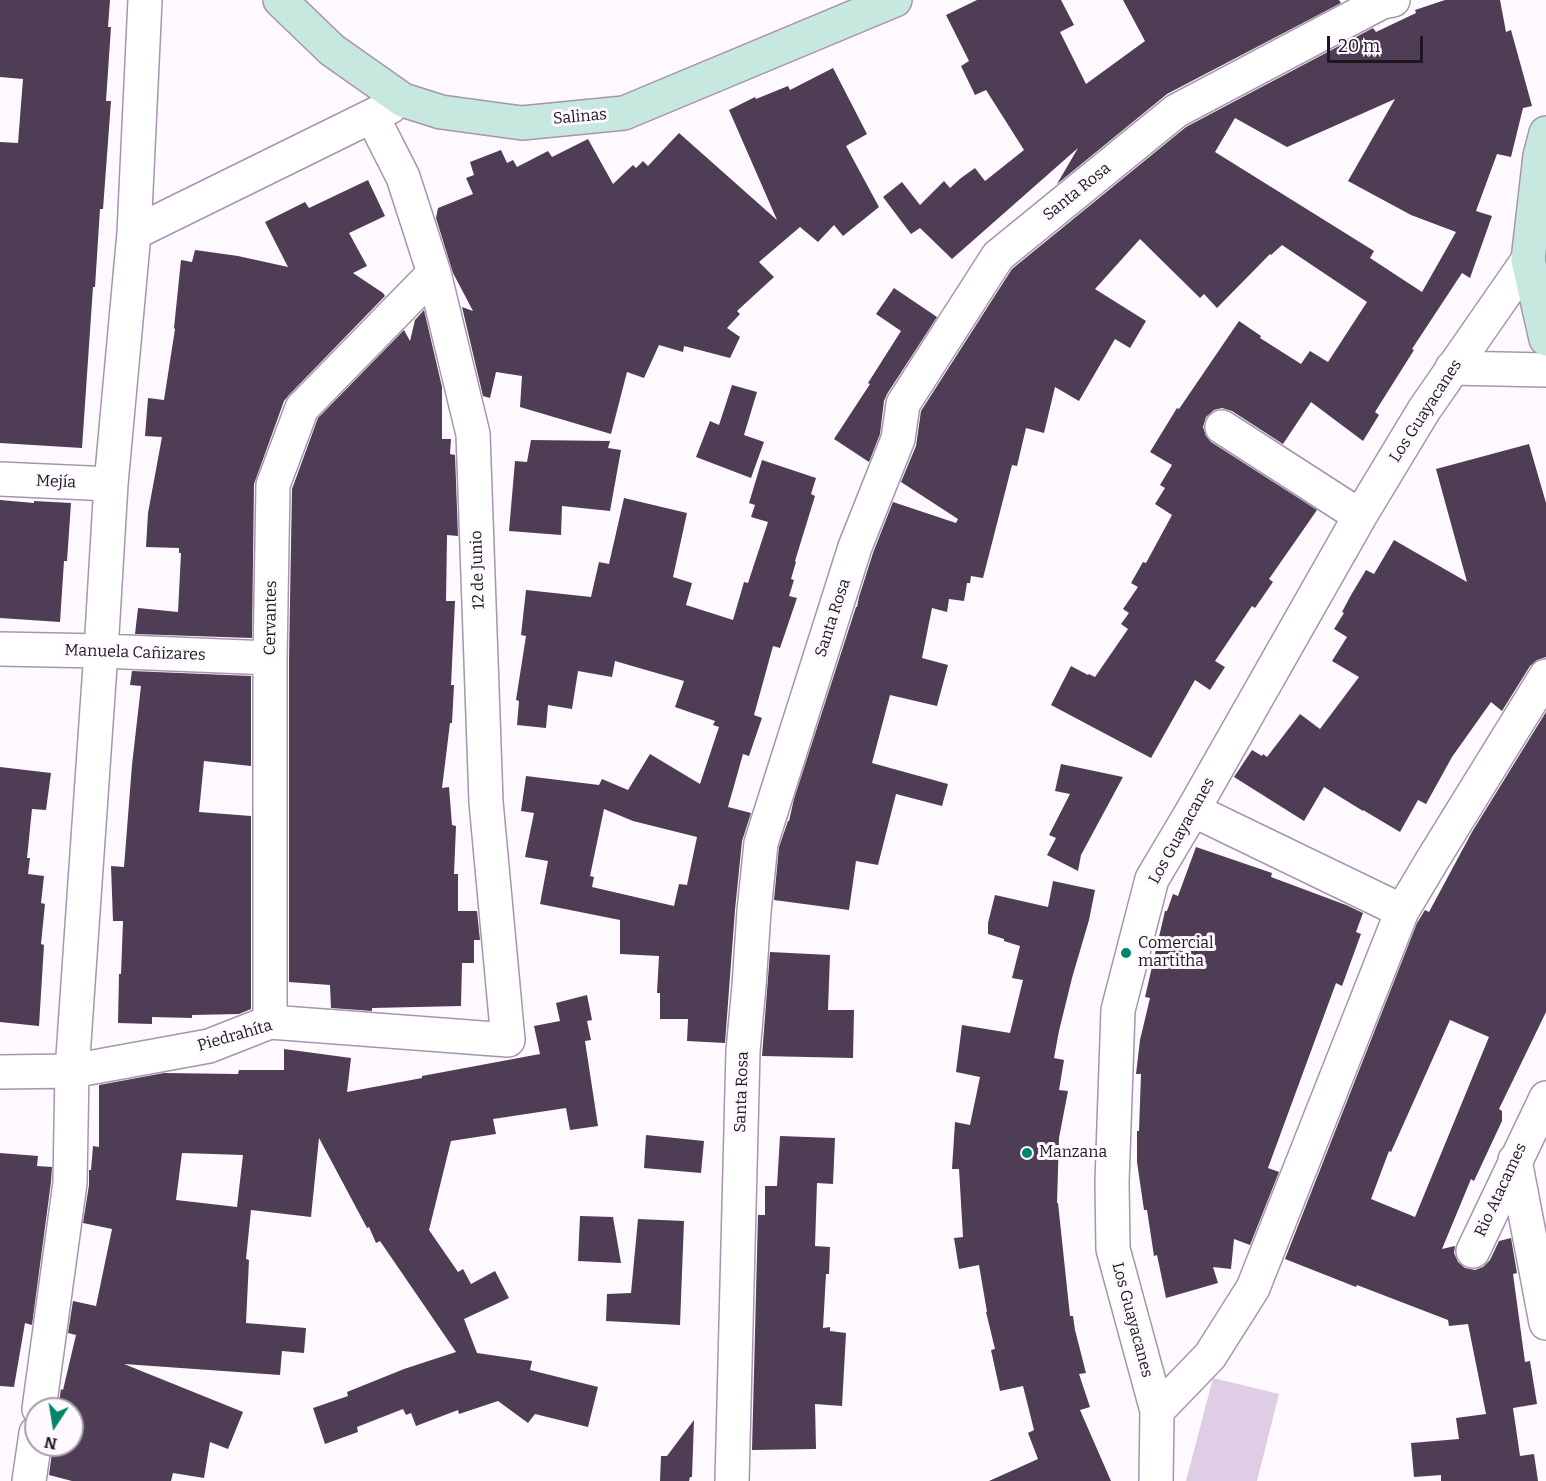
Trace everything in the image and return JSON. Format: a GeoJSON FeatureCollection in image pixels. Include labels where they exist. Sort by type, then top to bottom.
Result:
{"type":"FeatureCollection","features":[{"type":"Feature","properties":{"kind":"street"},"geometry":{"type":"LineString","coordinates":[[41,1397],[70,1183],[72,1071],[111,484],[134,233],[145,0]]}},
{"type":"Feature","properties":{"kind":"street","name":"Salinas"},"geometry":{"type":"LineString","coordinates":[[280,0],[332,50],[402,100],[441,112],[522,123],[624,113],[895,0]]}},
{"type":"Feature","properties":{"kind":"street","name":"Santa Rosa"},"geometry":{"type":"LineString","coordinates":[[732,1481],[743,1051],[761,843],[855,547],[898,439],[903,404],[998,256],[1176,111],[1382,2],[1393,0]]}},
{"type":"Feature","properties":{"kind":"street"},"geometry":{"type":"LineString","coordinates":[[134,233],[402,100]]}},
{"type":"Feature","properties":{"kind":"street","name":"12 de Junio"},"geometry":{"type":"LineString","coordinates":[[372,116],[402,177],[434,273],[473,434],[486,802],[508,1040]]}},
{"type":"Feature","properties":{"kind":"street"},"geometry":{"type":"LineString","coordinates":[[1546,133],[1540,156],[1528,260],[1546,339]]}},
{"type":"Feature","properties":{"kind":"street","name":"Los Guayacanes"},"geometry":{"type":"LineString","coordinates":[[1156,1481],[1157,1411],[1113,1249],[1112,1182],[1118,1010],[1152,879],[1360,516],[1424,410],[1528,260]]}},
{"type":"Feature","properties":{"kind":"street","name":"Cervantes"},"geometry":{"type":"LineString","coordinates":[[270,1022],[270,658],[273,485],[302,408],[434,273]]}},
{"type":"Feature","properties":{"kind":"street"},"geometry":{"type":"LineString","coordinates":[[1452,368],[1546,370]]}},
{"type":"Feature","properties":{"kind":"street"},"geometry":{"type":"LineString","coordinates":[[1222,427],[1360,516]]}},
{"type":"Feature","properties":{"kind":"street","name":"Mejía"},"geometry":{"type":"LineString","coordinates":[[0,479],[111,484]]}},
{"type":"Feature","properties":{"kind":"street","name":"Manuela Cañizares"},"geometry":{"type":"LineString","coordinates":[[0,649],[270,658]]}},
{"type":"Feature","properties":{"kind":"street"},"geometry":{"type":"LineString","coordinates":[[1157,1411],[1210,1356],[1253,1288],[1402,911],[1546,676]]}},
{"type":"Feature","properties":{"kind":"street"},"geometry":{"type":"LineString","coordinates":[[1193,810],[1402,911]]}},
{"type":"Feature","properties":{"kind":"street","name":"Piedrahíta"},"geometry":{"type":"LineString","coordinates":[[0,1072],[72,1071],[209,1046],[270,1022],[508,1040]]}},
{"type":"Feature","properties":{"kind":"street","name":"Rio Atacames"},"geometry":{"type":"LineString","coordinates":[[1473,1251],[1546,1098]]}},
{"type":"Feature","properties":{"kind":"street"},"geometry":{"type":"LineString","coordinates":[[1515,1160],[1546,1323]]}},
{"type":"Feature","properties":{"kind":"street"},"geometry":{"type":"LineString","coordinates":[[30,1481],[33,1457]]}},
{"type":"Feature","properties":{"kind":"shaded area"},"geometry":{"type":"Polygon","coordinates":[[[1213,1378],[1279,1394],[1257,1481],[1186,1481],[1213,1378]]]}},
{"type":"Feature","properties":{"kind":"building"},"geometry":{"type":"Polygon","coordinates":[[[0,0],[110,0],[108,27],[111,27],[106,101],[111,101],[103,209],[100,209],[95,287],[93,287],[82,448],[0,443],[0,142],[18,143],[23,79],[0,77],[0,0]]]}},
{"type":"Feature","properties":{"kind":"building"},"geometry":{"type":"Polygon","coordinates":[[[977,0],[1061,0],[1074,25],[1060,32],[1086,84],[1145,41],[1123,0],[1339,0],[1341,3],[1167,94],[1057,184],[1078,148],[952,259],[920,228],[911,234],[883,197],[902,182],[920,205],[944,181],[950,188],[975,168],[985,181],[1024,150],[986,90],[975,95],[961,66],[969,61],[946,15],[977,0]]]}},
{"type":"Feature","properties":{"kind":"building"},"geometry":{"type":"Polygon","coordinates":[[[1445,0],[1500,0],[1506,32],[1511,30],[1532,106],[1523,108],[1511,157],[1497,154],[1476,211],[1492,216],[1470,278],[1462,273],[1412,349],[1414,350],[1375,412],[1379,415],[1363,441],[1311,402],[1283,444],[1232,411],[1222,408],[1214,410],[1206,417],[1203,427],[1211,442],[1317,510],[1269,579],[1273,582],[1255,608],[1252,606],[1215,661],[1225,667],[1210,690],[1195,680],[1151,758],[1051,705],[1071,666],[1095,677],[1128,629],[1121,624],[1129,613],[1123,609],[1138,587],[1131,583],[1143,562],[1146,563],[1172,515],[1155,504],[1165,488],[1160,485],[1172,465],[1150,452],[1177,408],[1179,409],[1239,321],[1261,336],[1260,338],[1301,364],[1310,351],[1328,362],[1367,302],[1282,245],[1270,254],[1217,308],[1204,294],[1200,298],[1140,239],[1095,289],[1146,321],[1130,348],[1115,339],[1079,401],[1055,387],[1044,433],[1026,428],[1017,466],[1012,465],[983,578],[971,576],[970,583],[967,583],[964,601],[949,599],[947,612],[932,608],[922,658],[948,665],[937,706],[890,695],[872,763],[948,784],[942,806],[896,794],[878,865],[856,861],[849,910],[774,900],[779,847],[873,553],[893,502],[956,523],[958,519],[901,482],[916,446],[921,411],[1012,269],[1186,127],[1373,28],[1376,32],[1416,13],[1415,10],[1445,0]],[[1395,99],[1287,147],[1235,118],[1215,152],[1374,251],[1370,258],[1422,292],[1456,232],[1411,215],[1348,181],[1395,99]]]}},
{"type":"Feature","properties":{"kind":"building"},"geometry":{"type":"Polygon","coordinates":[[[833,68],[867,134],[846,146],[879,207],[843,236],[834,225],[818,242],[800,227],[759,262],[774,277],[737,311],[740,314],[727,328],[740,337],[730,358],[684,346],[683,352],[659,345],[644,378],[627,372],[611,434],[520,407],[522,376],[496,372],[490,398],[483,396],[462,307],[473,311],[453,273],[436,218],[438,208],[473,194],[466,178],[474,175],[470,162],[501,150],[507,163],[513,160],[517,167],[548,151],[552,157],[588,139],[613,184],[633,165],[636,168],[643,161],[648,166],[679,133],[777,220],[729,110],[755,97],[756,99],[788,86],[790,90],[833,68]]]}},
{"type":"Feature","properties":{"kind":"building"},"geometry":{"type":"Polygon","coordinates":[[[368,180],[385,216],[349,233],[367,266],[353,273],[385,296],[284,401],[254,484],[252,638],[135,634],[138,608],[178,612],[181,553],[179,553],[179,548],[146,547],[148,513],[162,437],[145,436],[148,398],[164,400],[175,329],[181,260],[192,262],[195,250],[238,256],[288,267],[265,222],[305,202],[309,208],[368,180]]]}},
{"type":"Feature","properties":{"kind":"building"},"geometry":{"type":"Polygon","coordinates":[[[894,288],[937,317],[887,394],[880,434],[869,462],[834,439],[901,331],[876,314],[894,288]]]}},
{"type":"Feature","properties":{"kind":"building"},"geometry":{"type":"Polygon","coordinates":[[[424,310],[442,387],[442,439],[451,439],[450,454],[455,455],[458,536],[447,535],[446,601],[455,601],[451,685],[454,685],[452,723],[450,723],[442,788],[449,787],[452,825],[456,826],[454,874],[458,874],[458,911],[477,911],[480,940],[474,940],[474,963],[462,963],[461,1006],[372,1008],[372,1011],[331,1008],[330,985],[289,982],[289,658],[292,489],[318,418],[404,330],[410,341],[415,320],[424,310]]]}},
{"type":"Feature","properties":{"kind":"building"},"geometry":{"type":"Polygon","coordinates":[[[732,385],[757,392],[744,435],[764,442],[751,478],[696,457],[710,421],[719,425],[732,385]]]}},
{"type":"Feature","properties":{"kind":"building"},"geometry":{"type":"Polygon","coordinates":[[[531,440],[610,441],[608,448],[621,450],[610,511],[562,506],[561,535],[509,531],[515,461],[527,462],[531,440]]]}},
{"type":"Feature","properties":{"kind":"building"},"geometry":{"type":"Polygon","coordinates":[[[1529,444],[1546,503],[1546,657],[1530,666],[1502,711],[1491,702],[1452,757],[1426,804],[1418,800],[1400,832],[1324,787],[1304,821],[1234,777],[1252,750],[1267,757],[1300,714],[1320,729],[1359,677],[1332,661],[1347,637],[1334,629],[1366,570],[1374,574],[1394,540],[1467,582],[1436,469],[1529,444]]]}},
{"type":"Feature","properties":{"kind":"building"},"geometry":{"type":"Polygon","coordinates":[[[762,460],[816,478],[811,494],[815,496],[791,579],[794,580],[789,596],[797,598],[780,648],[773,646],[754,715],[762,718],[749,756],[743,754],[728,807],[751,813],[742,841],[725,1043],[687,1041],[688,1019],[660,1019],[660,993],[657,993],[659,956],[620,954],[620,920],[540,904],[548,861],[525,857],[534,813],[521,811],[526,776],[599,785],[602,779],[628,790],[650,754],[700,784],[719,727],[713,725],[715,721],[675,707],[684,681],[615,661],[612,677],[578,671],[572,709],[548,705],[546,728],[517,725],[519,701],[516,700],[526,636],[521,635],[526,590],[591,597],[599,562],[609,564],[624,498],[687,513],[673,577],[692,583],[686,605],[733,620],[744,582],[748,583],[768,522],[751,517],[755,505],[749,503],[762,460]],[[604,809],[590,876],[594,877],[592,887],[674,906],[679,884],[687,885],[697,837],[633,821],[604,809]]]}},
{"type":"Feature","properties":{"kind":"building"},"geometry":{"type":"Polygon","coordinates":[[[0,500],[71,503],[60,622],[0,618],[0,500]]]}},
{"type":"Feature","properties":{"kind":"building"},"geometry":{"type":"Polygon","coordinates":[[[132,671],[251,676],[251,766],[204,761],[199,812],[251,816],[251,1009],[239,1014],[192,1015],[192,1018],[152,1017],[152,1024],[118,1023],[123,921],[113,921],[111,866],[124,867],[141,686],[130,685],[132,671]]]}},
{"type":"Feature","properties":{"kind":"building"},"geometry":{"type":"Polygon","coordinates":[[[1546,712],[1546,1012],[1499,1109],[1502,1111],[1502,1121],[1474,1181],[1471,1179],[1442,1249],[1455,1246],[1454,1253],[1458,1262],[1465,1268],[1475,1270],[1483,1267],[1490,1260],[1499,1241],[1511,1238],[1517,1273],[1513,1274],[1525,1362],[1530,1361],[1537,1404],[1513,1408],[1520,1456],[1534,1454],[1538,1481],[1441,1481],[1441,1475],[1414,1477],[1411,1443],[1459,1439],[1456,1418],[1486,1414],[1468,1324],[1449,1326],[1448,1320],[1285,1259],[1417,923],[1425,910],[1429,912],[1472,832],[1546,712]],[[1450,1020],[1391,1152],[1389,1151],[1371,1199],[1415,1217],[1489,1037],[1450,1020]]]}},
{"type":"Feature","properties":{"kind":"building"},"geometry":{"type":"Polygon","coordinates":[[[1061,764],[1123,777],[1081,855],[1078,871],[1047,855],[1056,838],[1049,835],[1070,794],[1055,791],[1061,764]]]}},
{"type":"Feature","properties":{"kind":"building"},"geometry":{"type":"Polygon","coordinates":[[[0,767],[51,773],[46,810],[32,809],[27,858],[30,858],[28,874],[44,876],[41,903],[45,904],[41,944],[44,945],[39,1026],[0,1022],[0,767]]]}},
{"type":"Feature","properties":{"kind":"building"},"geometry":{"type":"Polygon","coordinates":[[[1196,847],[1272,873],[1271,877],[1363,913],[1356,932],[1361,934],[1342,986],[1336,983],[1268,1168],[1279,1172],[1250,1245],[1234,1239],[1231,1269],[1213,1267],[1218,1283],[1166,1298],[1157,1255],[1154,1256],[1147,1210],[1144,1210],[1137,1162],[1141,1074],[1136,1074],[1140,1040],[1150,998],[1145,997],[1165,911],[1167,911],[1173,894],[1178,896],[1196,847]]]}},
{"type":"Feature","properties":{"kind":"building"},"geometry":{"type":"Polygon","coordinates":[[[1053,881],[1095,890],[1054,1058],[1064,1060],[1059,1090],[1068,1091],[1059,1138],[1057,1203],[1070,1316],[1073,1316],[1086,1373],[1079,1374],[1090,1407],[1080,1410],[1111,1481],[989,1481],[1038,1459],[1028,1433],[1034,1430],[1023,1386],[1000,1391],[991,1350],[995,1349],[986,1312],[979,1265],[959,1269],[954,1238],[963,1237],[959,1169],[952,1169],[955,1122],[970,1125],[980,1077],[956,1072],[962,1025],[1010,1033],[1023,980],[1012,978],[1020,946],[988,934],[988,923],[995,895],[1048,907],[1053,881]]]}},
{"type":"Feature","properties":{"kind":"building"},"geometry":{"type":"Polygon","coordinates":[[[770,952],[830,955],[828,1010],[854,1010],[853,1058],[762,1056],[770,952]]]}},
{"type":"Feature","properties":{"kind":"building"},"geometry":{"type":"Polygon","coordinates":[[[587,995],[592,1020],[587,1021],[591,1040],[585,1041],[598,1126],[570,1130],[566,1108],[493,1119],[496,1134],[451,1141],[429,1230],[458,1272],[463,1269],[471,1284],[495,1271],[509,1298],[464,1319],[477,1353],[532,1361],[530,1370],[598,1387],[588,1427],[535,1414],[528,1423],[498,1401],[459,1414],[458,1410],[416,1426],[411,1413],[406,1415],[403,1409],[357,1427],[358,1432],[325,1444],[313,1408],[348,1396],[347,1392],[404,1369],[456,1352],[380,1241],[376,1243],[319,1138],[311,1217],[251,1210],[246,1259],[249,1260],[246,1323],[306,1328],[304,1353],[282,1351],[280,1375],[124,1364],[243,1412],[228,1449],[210,1442],[204,1478],[173,1473],[171,1481],[72,1481],[49,1475],[51,1457],[84,1457],[84,1397],[60,1397],[76,1335],[68,1333],[73,1301],[96,1306],[112,1229],[83,1223],[93,1146],[99,1147],[99,1085],[164,1073],[238,1074],[239,1070],[284,1070],[284,1049],[351,1058],[347,1092],[540,1054],[534,1026],[560,1021],[556,1003],[587,995]],[[182,1153],[176,1200],[237,1207],[243,1155],[182,1153]]]}},
{"type":"Feature","properties":{"kind":"building"},"geometry":{"type":"Polygon","coordinates":[[[646,1135],[704,1141],[701,1173],[644,1168],[646,1135]]]}},
{"type":"Feature","properties":{"kind":"building"},"geometry":{"type":"Polygon","coordinates":[[[780,1136],[835,1138],[833,1184],[817,1183],[815,1246],[830,1247],[823,1328],[830,1327],[830,1331],[846,1333],[842,1406],[815,1404],[816,1449],[752,1450],[758,1215],[765,1215],[765,1186],[777,1186],[780,1136]]]}},
{"type":"Feature","properties":{"kind":"building"},"geometry":{"type":"Polygon","coordinates":[[[0,1153],[38,1156],[37,1166],[52,1167],[32,1325],[25,1323],[14,1387],[0,1386],[0,1153]]]}},
{"type":"Feature","properties":{"kind":"building"},"geometry":{"type":"Polygon","coordinates":[[[580,1216],[613,1217],[621,1263],[578,1261],[580,1216]]]}},
{"type":"Feature","properties":{"kind":"building"},"geometry":{"type":"Polygon","coordinates":[[[638,1219],[684,1221],[680,1325],[606,1321],[607,1294],[631,1293],[638,1219]]]}},
{"type":"Feature","properties":{"kind":"building"},"geometry":{"type":"Polygon","coordinates":[[[694,1420],[692,1477],[689,1481],[660,1481],[661,1456],[667,1456],[694,1420]]]}},
{"type":"Feature","properties":{"kind":"place","name":"Comercial martitha"},"geometry":{"type":"Point","coordinates":[1126,953]}},
{"type":"Feature","properties":{"kind":"place","name":"Manzana"},"geometry":{"type":"Point","coordinates":[1027,1153]}}]}
